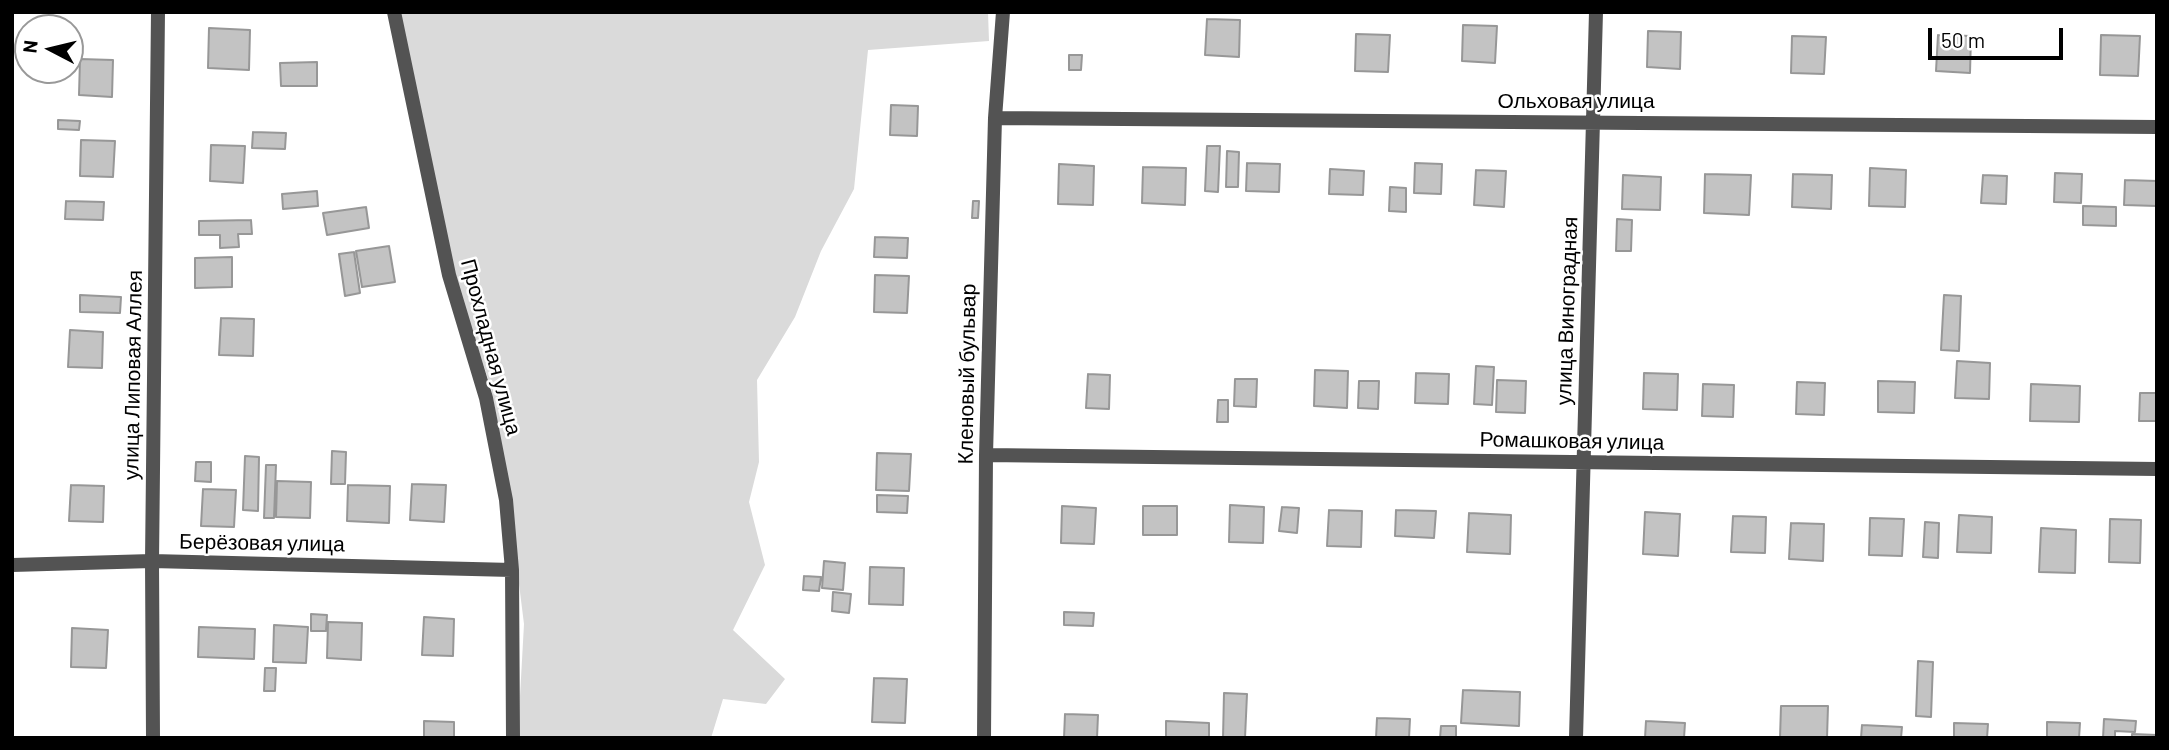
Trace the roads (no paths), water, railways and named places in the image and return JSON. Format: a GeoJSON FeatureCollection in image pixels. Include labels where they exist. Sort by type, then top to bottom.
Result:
{"type":"FeatureCollection","features":[{"type":"Feature","properties":{"kind":"street","name":"улица Липовая Аллея"},"geometry":{"type":"LineString","coordinates":[[153,738],[152,561],[158,12]]}},
{"type":"Feature","properties":{"kind":"street","name":"Прохладная улица"},"geometry":{"type":"LineString","coordinates":[[394,12],[449,275],[486,398],[506,500],[512,570],[513,738]]}},
{"type":"Feature","properties":{"kind":"street","name":"Кленовый бульвар"},"geometry":{"type":"LineString","coordinates":[[984,738],[986,455],[995,118],[1003,12]]}},
{"type":"Feature","properties":{"kind":"street","name":"улица Виноградная"},"geometry":{"type":"LineString","coordinates":[[1576,738],[1596,12]]}},
{"type":"Feature","properties":{"kind":"street","name":"Ольховая улица"},"geometry":{"type":"LineString","coordinates":[[995,118],[2157,127]]}},
{"type":"Feature","properties":{"kind":"street","name":"Ромашковая улица"},"geometry":{"type":"LineString","coordinates":[[986,455],[2157,469]]}},
{"type":"Feature","properties":{"kind":"street","name":"Берёзовая улица"},"geometry":{"type":"LineString","coordinates":[[12,565],[152,561],[512,570]]}}]}
